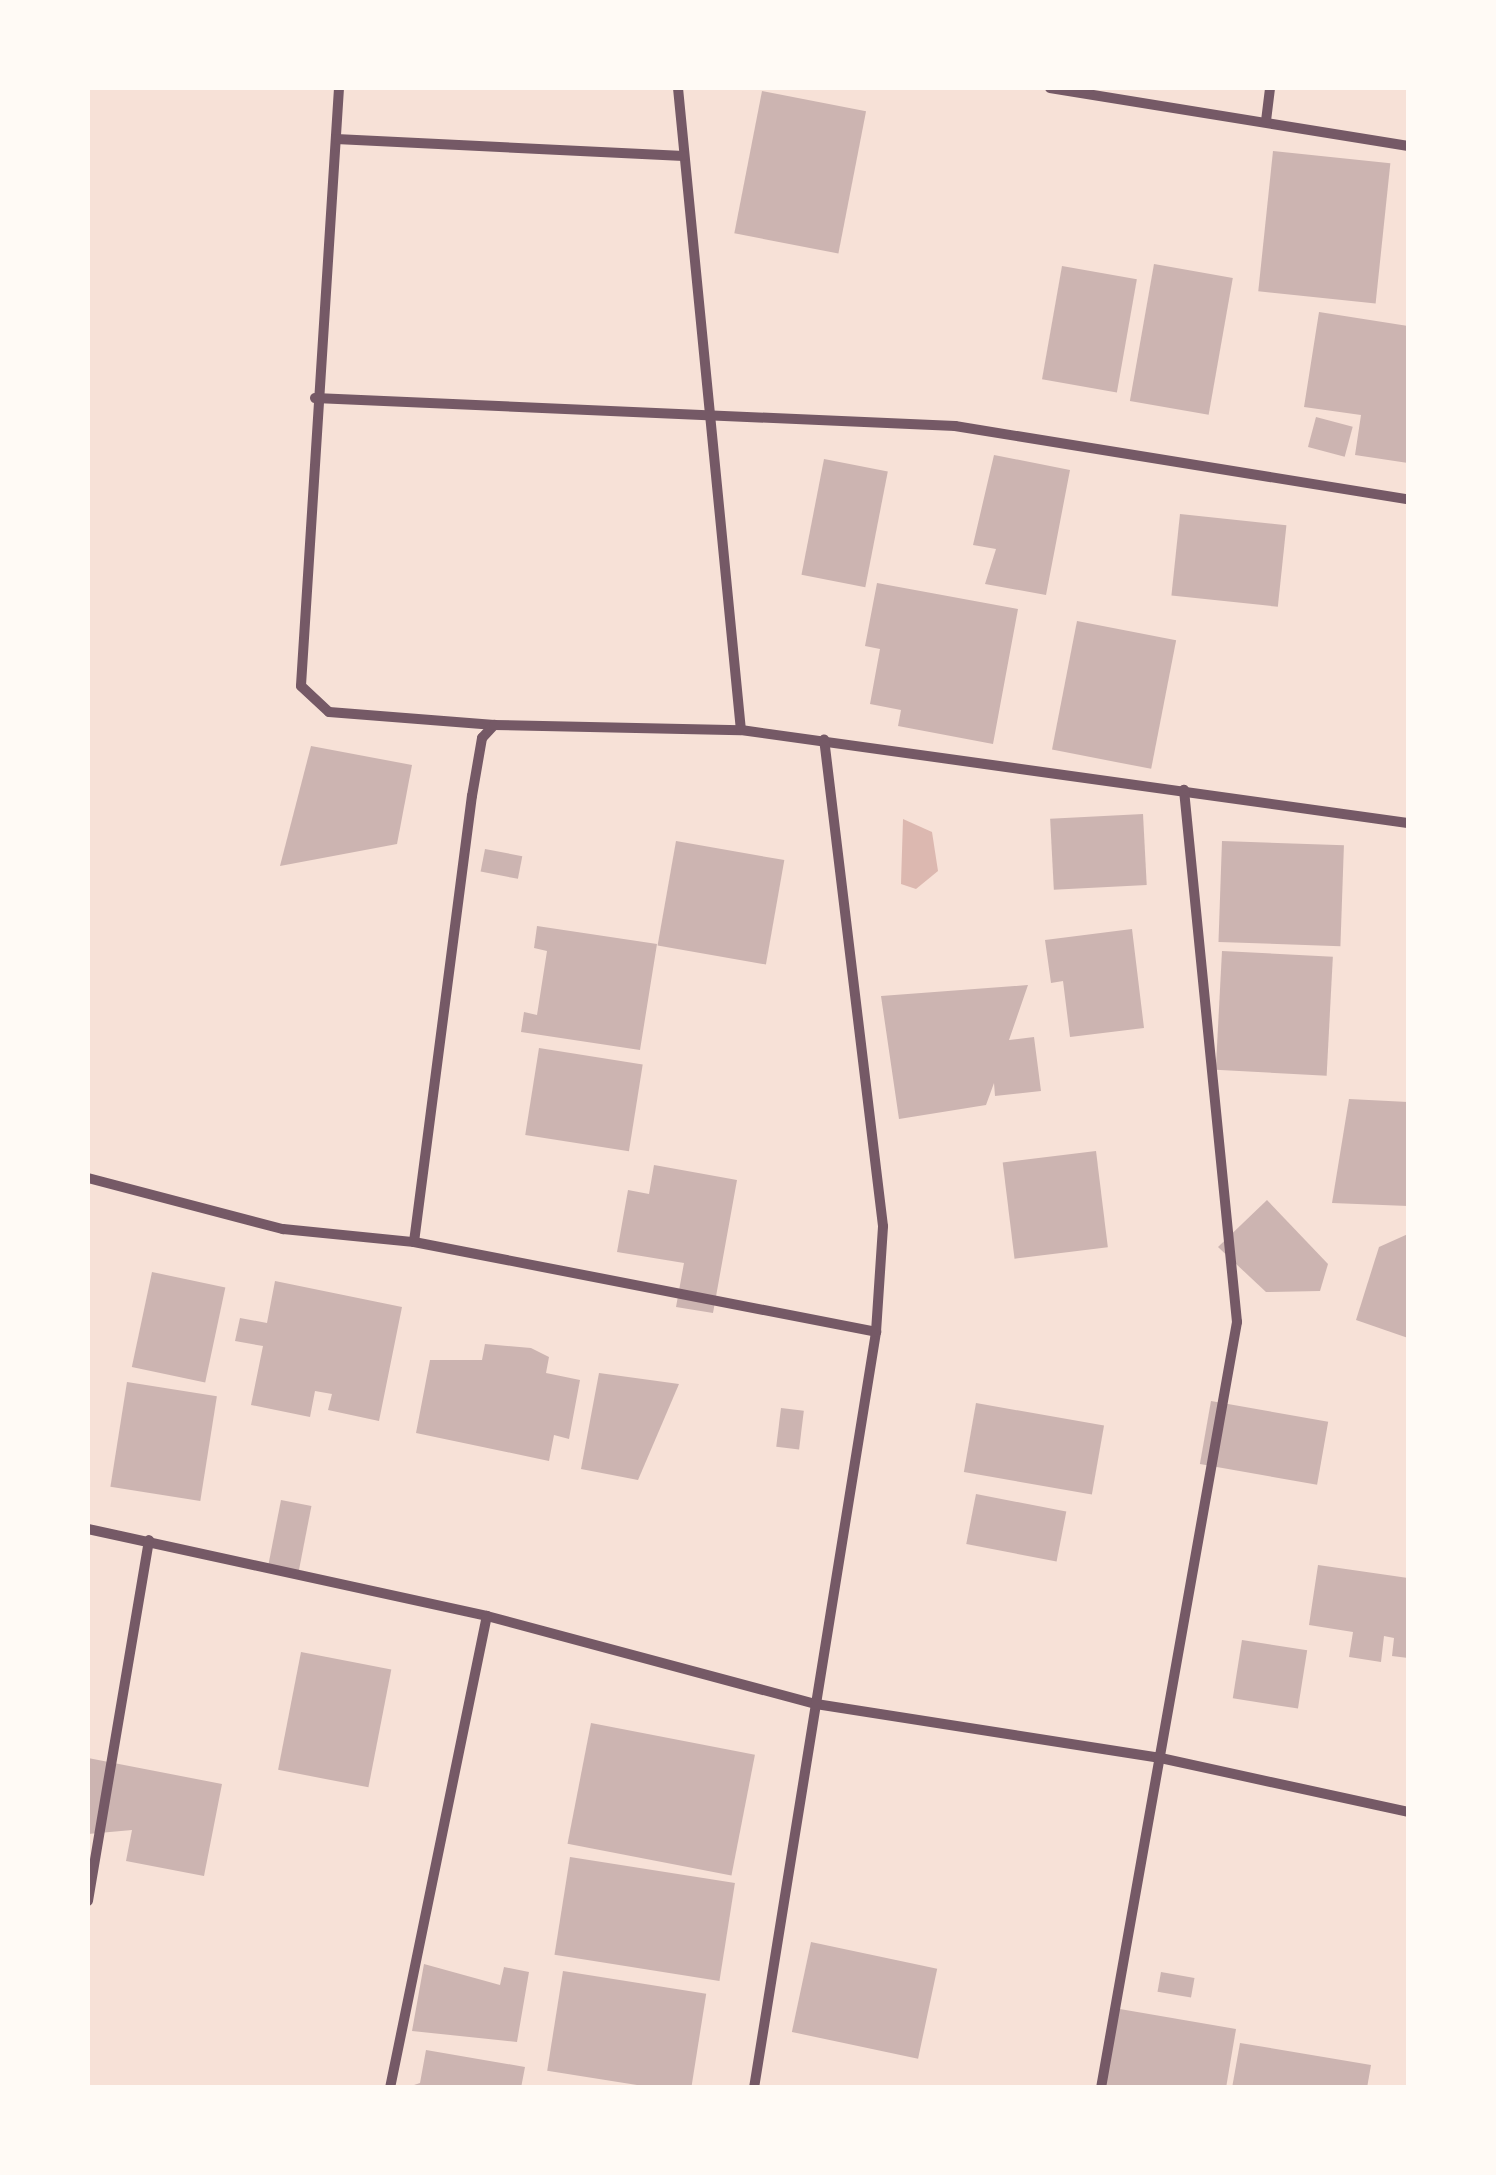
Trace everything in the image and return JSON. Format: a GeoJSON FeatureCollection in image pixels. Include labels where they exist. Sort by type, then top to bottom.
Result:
{"type":"FeatureCollection","features":[{"type":"Feature","properties":{"kind":"street"},"geometry":{"type":"LineString","coordinates":[[339,88],[315,398],[301,686],[330,712],[494,725],[741,730],[1408,823]]}},
{"type":"Feature","properties":{"kind":"street"},"geometry":{"type":"LineString","coordinates":[[678,88],[715,410],[741,730]]}},
{"type":"Feature","properties":{"kind":"street"},"geometry":{"type":"LineString","coordinates":[[1050,88],[1408,146]]}},
{"type":"Feature","properties":{"kind":"street"},"geometry":{"type":"LineString","coordinates":[[1266,121],[1270,88]]}},
{"type":"Feature","properties":{"kind":"street"},"geometry":{"type":"LineString","coordinates":[[336,139],[684,156]]}},
{"type":"Feature","properties":{"kind":"street"},"geometry":{"type":"LineString","coordinates":[[315,398],[715,410],[955,426],[1408,499]]}},
{"type":"Feature","properties":{"kind":"street"},"geometry":{"type":"LineString","coordinates":[[414,1242],[472,796],[482,738],[494,725]]}},
{"type":"Feature","properties":{"kind":"street"},"geometry":{"type":"LineString","coordinates":[[754,2088],[876,1332],[883,1226],[824,740]]}},
{"type":"Feature","properties":{"kind":"street"},"geometry":{"type":"LineString","coordinates":[[1102,2088],[1156,1757],[1238,1322],[1184,790]]}},
{"type":"Feature","properties":{"kind":"street"},"geometry":{"type":"LineString","coordinates":[[88,1178],[284,1229],[414,1242],[876,1332]]}},
{"type":"Feature","properties":{"kind":"street"},"geometry":{"type":"LineString","coordinates":[[88,1529],[487,1616],[816,1704],[1156,1757],[1408,1812]]}},
{"type":"Feature","properties":{"kind":"street"},"geometry":{"type":"LineString","coordinates":[[88,1901],[148,1540]]}},
{"type":"Feature","properties":{"kind":"street"},"geometry":{"type":"LineString","coordinates":[[390,2088],[487,1616]]}},
{"type":"Feature","properties":{"kind":"shaded area"},"geometry":{"type":"Polygon","coordinates":[[[903,819],[932,832],[938,871],[916,889],[901,884],[903,819]]]}},
{"type":"Feature","properties":{"kind":"building"},"geometry":{"type":"Polygon","coordinates":[[[762,91],[866,111],[838,254],[734,233],[762,91]]]}},
{"type":"Feature","properties":{"kind":"building"},"geometry":{"type":"Polygon","coordinates":[[[1273,151],[1390,163],[1376,304],[1258,291],[1273,151]]]}},
{"type":"Feature","properties":{"kind":"building"},"geometry":{"type":"Polygon","coordinates":[[[1154,264],[1233,278],[1209,415],[1130,401],[1154,264]]]}},
{"type":"Feature","properties":{"kind":"building"},"geometry":{"type":"Polygon","coordinates":[[[1062,266],[1137,279],[1117,392],[1042,379],[1062,266]]]}},
{"type":"Feature","properties":{"kind":"building"},"geometry":{"type":"Polygon","coordinates":[[[1319,312],[1408,326],[1408,463],[1355,455],[1361,415],[1304,407],[1319,312]]]}},
{"type":"Feature","properties":{"kind":"building"},"geometry":{"type":"Polygon","coordinates":[[[1316,417],[1353,427],[1345,457],[1308,447],[1316,417]]]}},
{"type":"Feature","properties":{"kind":"building"},"geometry":{"type":"Polygon","coordinates":[[[994,455],[1070,470],[1046,595],[985,584],[996,549],[973,545],[994,455]]]}},
{"type":"Feature","properties":{"kind":"building"},"geometry":{"type":"Polygon","coordinates":[[[824,459],[888,471],[865,587],[801,575],[824,459]]]}},
{"type":"Feature","properties":{"kind":"building"},"geometry":{"type":"Polygon","coordinates":[[[1180,514],[1286,525],[1278,607],[1171,596],[1180,514]]]}},
{"type":"Feature","properties":{"kind":"building"},"geometry":{"type":"Polygon","coordinates":[[[877,583],[1018,609],[993,744],[898,726],[901,710],[870,704],[880,649],[865,646],[877,583]]]}},
{"type":"Feature","properties":{"kind":"building"},"geometry":{"type":"Polygon","coordinates":[[[1077,621],[1176,640],[1151,769],[1052,750],[1077,621]]]}},
{"type":"Feature","properties":{"kind":"building"},"geometry":{"type":"Polygon","coordinates":[[[311,746],[412,765],[397,844],[280,866],[311,746]]]}},
{"type":"Feature","properties":{"kind":"building"},"geometry":{"type":"Polygon","coordinates":[[[1143,814],[1147,885],[1054,890],[1050,819],[1143,814]]]}},
{"type":"Feature","properties":{"kind":"building"},"geometry":{"type":"Polygon","coordinates":[[[676,841],[784,860],[766,964],[658,945],[676,841]]]}},
{"type":"Feature","properties":{"kind":"building"},"geometry":{"type":"Polygon","coordinates":[[[1222,841],[1344,845],[1340,946],[1218,942],[1222,841]]]}},
{"type":"Feature","properties":{"kind":"building"},"geometry":{"type":"Polygon","coordinates":[[[485,849],[522,856],[518,879],[481,872],[485,849]]]}},
{"type":"Feature","properties":{"kind":"building"},"geometry":{"type":"Polygon","coordinates":[[[537,926],[657,944],[640,1050],[521,1032],[524,1012],[537,1015],[547,951],[534,948],[537,926]]]}},
{"type":"Feature","properties":{"kind":"building"},"geometry":{"type":"Polygon","coordinates":[[[1132,929],[1144,1028],[1070,1037],[1063,981],[1051,983],[1045,940],[1132,929]]]}},
{"type":"Feature","properties":{"kind":"building"},"geometry":{"type":"Polygon","coordinates":[[[1222,951],[1333,957],[1327,1076],[1216,1070],[1222,951]]]}},
{"type":"Feature","properties":{"kind":"building"},"geometry":{"type":"Polygon","coordinates":[[[1028,985],[1009,1040],[1034,1037],[1041,1091],[995,1096],[994,1083],[986,1105],[899,1119],[881,996],[1028,985]]]}},
{"type":"Feature","properties":{"kind":"building"},"geometry":{"type":"Polygon","coordinates":[[[539,1048],[643,1064],[629,1151],[525,1135],[539,1048]]]}},
{"type":"Feature","properties":{"kind":"building"},"geometry":{"type":"Polygon","coordinates":[[[1349,1099],[1408,1102],[1408,1206],[1332,1203],[1349,1099]]]}},
{"type":"Feature","properties":{"kind":"building"},"geometry":{"type":"Polygon","coordinates":[[[1096,1151],[1108,1247],[1015,1259],[1003,1162],[1096,1151]]]}},
{"type":"Feature","properties":{"kind":"building"},"geometry":{"type":"Polygon","coordinates":[[[654,1165],[737,1180],[713,1313],[676,1307],[684,1263],[617,1252],[628,1190],[649,1194],[654,1165]]]}},
{"type":"Feature","properties":{"kind":"building"},"geometry":{"type":"Polygon","coordinates":[[[1267,1200],[1328,1264],[1320,1291],[1266,1292],[1218,1247],[1267,1200]]]}},
{"type":"Feature","properties":{"kind":"building"},"geometry":{"type":"Polygon","coordinates":[[[1408,1234],[1408,1338],[1356,1320],[1379,1247],[1408,1234]]]}},
{"type":"Feature","properties":{"kind":"building"},"geometry":{"type":"Polygon","coordinates":[[[152,1272],[225,1288],[205,1382],[132,1367],[152,1272]]]}},
{"type":"Feature","properties":{"kind":"building"},"geometry":{"type":"Polygon","coordinates":[[[275,1281],[402,1307],[379,1421],[328,1410],[332,1394],[315,1391],[310,1417],[251,1405],[263,1346],[235,1341],[240,1318],[267,1323],[275,1281]]]}},
{"type":"Feature","properties":{"kind":"building"},"geometry":{"type":"Polygon","coordinates":[[[485,1344],[531,1348],[549,1357],[546,1373],[580,1380],[569,1439],[554,1435],[549,1461],[416,1433],[430,1360],[482,1360],[485,1344]]]}},
{"type":"Feature","properties":{"kind":"building"},"geometry":{"type":"Polygon","coordinates":[[[599,1373],[679,1384],[638,1480],[581,1469],[599,1373]]]}},
{"type":"Feature","properties":{"kind":"building"},"geometry":{"type":"Polygon","coordinates":[[[127,1382],[217,1396],[200,1501],[110,1487],[127,1382]]]}},
{"type":"Feature","properties":{"kind":"building"},"geometry":{"type":"Polygon","coordinates":[[[1211,1401],[1328,1422],[1317,1485],[1200,1464],[1211,1401]]]}},
{"type":"Feature","properties":{"kind":"building"},"geometry":{"type":"Polygon","coordinates":[[[976,1403],[1104,1426],[1092,1495],[964,1472],[976,1403]]]}},
{"type":"Feature","properties":{"kind":"building"},"geometry":{"type":"Polygon","coordinates":[[[781,1408],[804,1411],[799,1450],[776,1447],[781,1408]]]}},
{"type":"Feature","properties":{"kind":"building"},"geometry":{"type":"Polygon","coordinates":[[[976,1494],[1066,1512],[1057,1562],[966,1544],[976,1494]]]}},
{"type":"Feature","properties":{"kind":"building"},"geometry":{"type":"Polygon","coordinates":[[[281,1500],[311,1506],[299,1572],[268,1566],[281,1500]]]}},
{"type":"Feature","properties":{"kind":"building"},"geometry":{"type":"Polygon","coordinates":[[[1318,1565],[1408,1578],[1408,1658],[1392,1656],[1394,1638],[1384,1636],[1381,1662],[1349,1657],[1353,1632],[1309,1625],[1318,1565]]]}},
{"type":"Feature","properties":{"kind":"building"},"geometry":{"type":"Polygon","coordinates":[[[1242,1640],[1307,1650],[1298,1709],[1233,1698],[1242,1640]]]}},
{"type":"Feature","properties":{"kind":"building"},"geometry":{"type":"Polygon","coordinates":[[[301,1652],[391,1670],[368,1787],[278,1770],[301,1652]]]}},
{"type":"Feature","properties":{"kind":"building"},"geometry":{"type":"Polygon","coordinates":[[[591,1723],[755,1755],[731,1876],[568,1844],[591,1723]]]}},
{"type":"Feature","properties":{"kind":"building"},"geometry":{"type":"Polygon","coordinates":[[[88,1758],[222,1784],[204,1876],[126,1861],[132,1830],[88,1834],[88,1758]]]}},
{"type":"Feature","properties":{"kind":"building"},"geometry":{"type":"Polygon","coordinates":[[[570,1857],[735,1883],[719,1981],[555,1955],[570,1857]]]}},
{"type":"Feature","properties":{"kind":"building"},"geometry":{"type":"Polygon","coordinates":[[[811,1942],[937,1969],[918,2059],[792,2032],[811,1942]]]}},
{"type":"Feature","properties":{"kind":"building"},"geometry":{"type":"Polygon","coordinates":[[[424,1964],[500,1985],[504,1967],[529,1972],[517,2042],[412,2031],[424,1964]]]}},
{"type":"Feature","properties":{"kind":"building"},"geometry":{"type":"Polygon","coordinates":[[[563,1971],[706,1994],[691,2088],[656,2088],[547,2071],[563,1971]]]}},
{"type":"Feature","properties":{"kind":"building"},"geometry":{"type":"Polygon","coordinates":[[[1161,1972],[1194,1978],[1191,1998],[1158,1992],[1161,1972]]]}},
{"type":"Feature","properties":{"kind":"building"},"geometry":{"type":"Polygon","coordinates":[[[1114,2008],[1236,2029],[1226,2088],[1100,2088],[1114,2008]]]}},
{"type":"Feature","properties":{"kind":"building"},"geometry":{"type":"Polygon","coordinates":[[[1240,2043],[1371,2065],[1367,2088],[1232,2088],[1240,2043]]]}},
{"type":"Feature","properties":{"kind":"building"},"geometry":{"type":"Polygon","coordinates":[[[426,2050],[525,2067],[521,2088],[405,2088],[420,2083],[426,2050]]]}}]}
